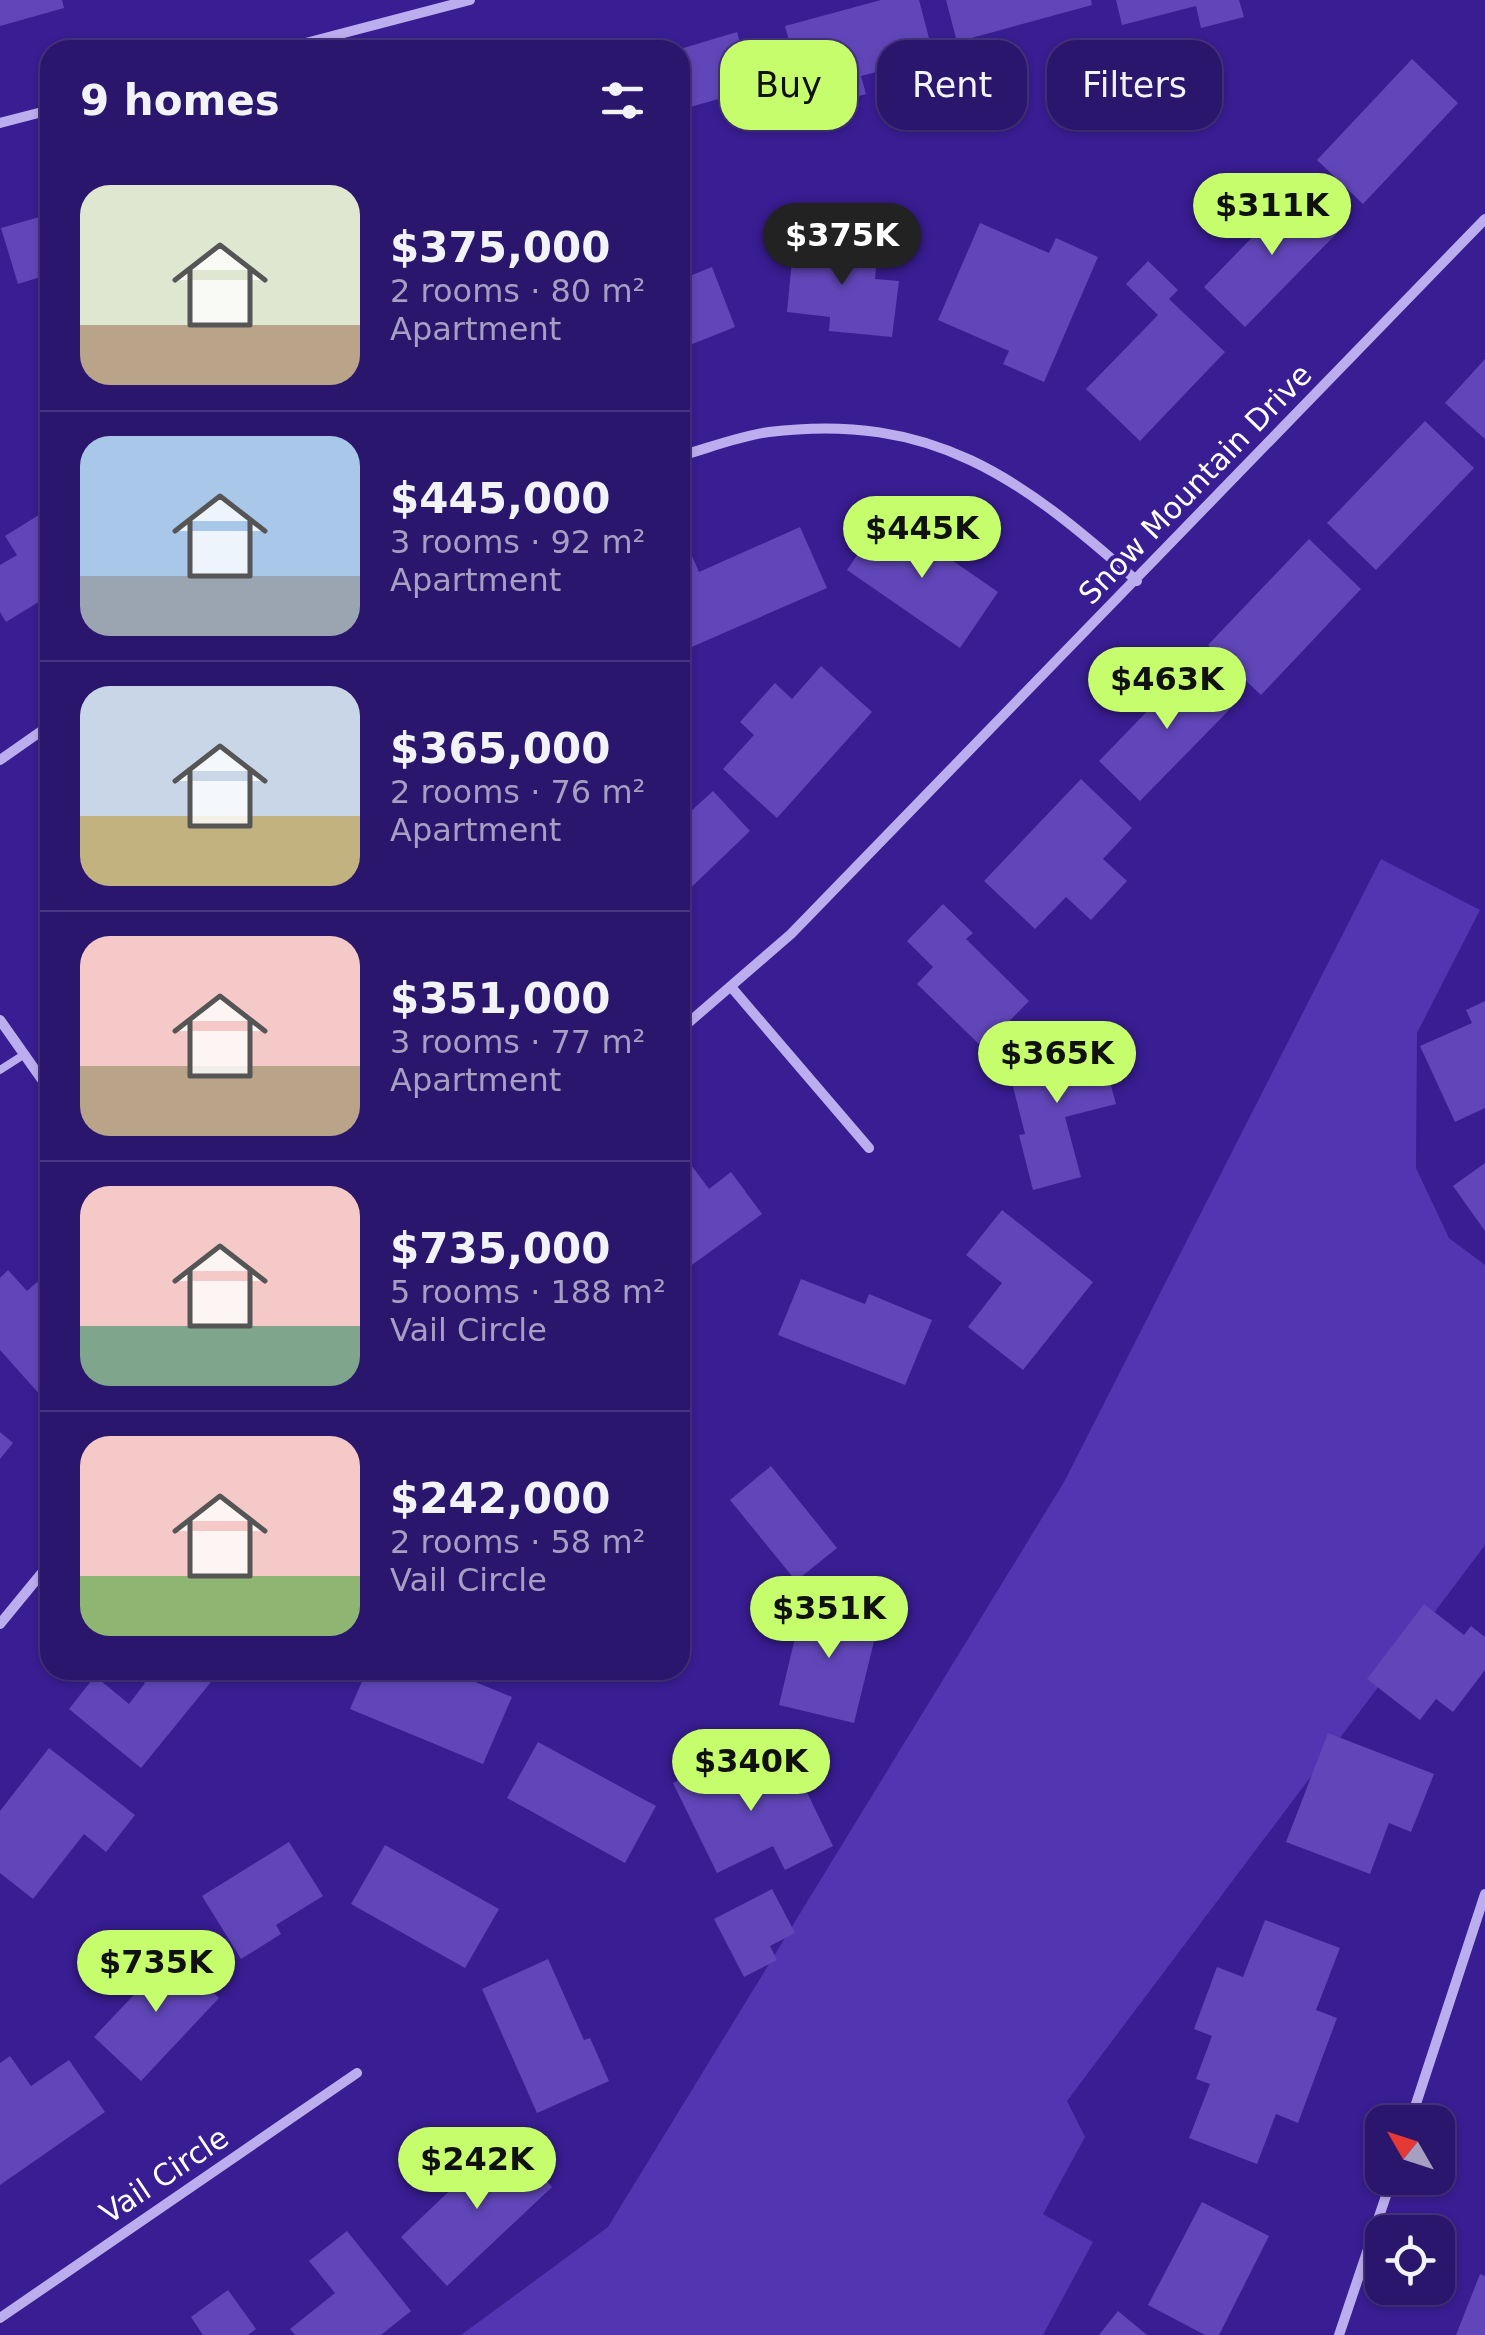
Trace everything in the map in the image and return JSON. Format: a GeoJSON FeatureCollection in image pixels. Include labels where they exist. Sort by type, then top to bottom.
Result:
{"type":"FeatureCollection","features":[{"type":"Feature","properties":{"kind":"street"},"geometry":{"type":"LineString","coordinates":[[316,40],[470,0]]}},
{"type":"Feature","properties":{"kind":"street"},"geometry":{"type":"LineString","coordinates":[[0,123],[40,113]]}},
{"type":"Feature","properties":{"kind":"street","name":"Snow Mountain Drive"},"geometry":{"type":"LineString","coordinates":[[690,1022],[791,934],[1485,220]]}},
{"type":"Feature","properties":{"kind":"street"},"geometry":{"type":"LineString","coordinates":[[690,453],[766,433],[828,428],[898,434],[952,450],[1005,475],[1055,508],[1137,582]]}},
{"type":"Feature","properties":{"kind":"street"},"geometry":{"type":"LineString","coordinates":[[0,760],[40,732]]}},
{"type":"Feature","properties":{"kind":"street"},"geometry":{"type":"LineString","coordinates":[[732,988],[869,1148]]}},
{"type":"Feature","properties":{"kind":"street"},"geometry":{"type":"LineString","coordinates":[[0,1020],[40,1076]]}},
{"type":"Feature","properties":{"kind":"street"},"geometry":{"type":"LineString","coordinates":[[0,1624],[40,1575]]}},
{"type":"Feature","properties":{"kind":"street"},"geometry":{"type":"LineString","coordinates":[[1416,2105],[1485,1894]]}},
{"type":"Feature","properties":{"kind":"street","name":"Vail Circle"},"geometry":{"type":"LineString","coordinates":[[0,2318],[356,2073]]}},
{"type":"Feature","properties":{"kind":"street"},"geometry":{"type":"LineString","coordinates":[[1338,2335],[1386,2195]]}},
{"type":"Feature","properties":{"kind":"lane"},"geometry":{"type":"LineString","coordinates":[[0,1070],[25,1054]]}},
{"type":"Feature","properties":{"kind":"shaded area"},"geometry":{"type":"Polygon","coordinates":[[[1381,859],[1480,910],[1417,1033],[1416,1168],[1449,1238],[1485,1265],[1485,1545],[1067,2101],[1085,2137],[1043,2214],[1093,2242],[1043,2335],[461,2335],[608,2227],[1064,1482],[1381,859]]]}},
{"type":"Feature","properties":{"kind":"building"},"geometry":{"type":"Polygon","coordinates":[[[0,0],[62,0],[64,8],[0,26],[0,0]]]}},
{"type":"Feature","properties":{"kind":"building"},"geometry":{"type":"Polygon","coordinates":[[[881,0],[919,0],[930,40],[877,40],[877,72],[861,76],[866,94],[857,96],[857,40],[789,40],[785,26],[881,0]]]}},
{"type":"Feature","properties":{"kind":"building"},"geometry":{"type":"Polygon","coordinates":[[[946,0],[1091,0],[1092,5],[956,40],[946,0]]]}},
{"type":"Feature","properties":{"kind":"building"},"geometry":{"type":"Polygon","coordinates":[[[1116,0],[1239,0],[1244,17],[1201,28],[1196,6],[1122,25],[1116,0]]]}},
{"type":"Feature","properties":{"kind":"building"},"geometry":{"type":"Polygon","coordinates":[[[737,32],[739,40],[720,40],[720,98],[690,107],[690,46],[737,32]]]}},
{"type":"Feature","properties":{"kind":"building"},"geometry":{"type":"Polygon","coordinates":[[[1412,59],[1458,103],[1363,204],[1317,160],[1412,59]]]}},
{"type":"Feature","properties":{"kind":"building"},"geometry":{"type":"Polygon","coordinates":[[[1299,189],[1340,230],[1245,327],[1204,287],[1299,189]]]}},
{"type":"Feature","properties":{"kind":"building"},"geometry":{"type":"Polygon","coordinates":[[[40,217],[40,277],[18,284],[1,228],[40,217]]]}},
{"type":"Feature","properties":{"kind":"building"},"geometry":{"type":"Polygon","coordinates":[[[980,223],[1049,253],[1056,238],[1098,257],[1044,382],[1003,364],[1009,351],[938,320],[980,223]]]}},
{"type":"Feature","properties":{"kind":"building"},"geometry":{"type":"Polygon","coordinates":[[[794,239],[878,248],[875,279],[899,281],[892,337],[829,331],[830,317],[787,312],[794,239]]]}},
{"type":"Feature","properties":{"kind":"building"},"geometry":{"type":"Polygon","coordinates":[[[1148,261],[1178,290],[1169,299],[1225,352],[1140,441],[1086,389],[1158,315],[1126,284],[1148,261]]]}},
{"type":"Feature","properties":{"kind":"building"},"geometry":{"type":"Polygon","coordinates":[[[712,267],[735,327],[690,345],[690,276],[712,267]]]}},
{"type":"Feature","properties":{"kind":"building"},"geometry":{"type":"Polygon","coordinates":[[[1485,359],[1485,439],[1445,403],[1485,359]]]}},
{"type":"Feature","properties":{"kind":"building"},"geometry":{"type":"Polygon","coordinates":[[[1425,421],[1474,468],[1376,570],[1327,523],[1425,421]]]}},
{"type":"Feature","properties":{"kind":"building"},"geometry":{"type":"Polygon","coordinates":[[[40,514],[40,601],[6,622],[0,612],[0,565],[17,555],[5,536],[40,514]]]}},
{"type":"Feature","properties":{"kind":"building"},"geometry":{"type":"Polygon","coordinates":[[[885,514],[998,592],[960,648],[847,570],[885,514]]]}},
{"type":"Feature","properties":{"kind":"building"},"geometry":{"type":"Polygon","coordinates":[[[800,527],[827,588],[690,648],[690,557],[699,572],[800,527]]]}},
{"type":"Feature","properties":{"kind":"building"},"geometry":{"type":"Polygon","coordinates":[[[1309,539],[1361,589],[1261,695],[1208,645],[1309,539]]]}},
{"type":"Feature","properties":{"kind":"building"},"geometry":{"type":"Polygon","coordinates":[[[1193,664],[1235,704],[1140,801],[1099,761],[1193,664]]]}},
{"type":"Feature","properties":{"kind":"building"},"geometry":{"type":"Polygon","coordinates":[[[821,666],[872,712],[777,818],[723,769],[754,735],[740,722],[775,683],[792,699],[821,666]]]}},
{"type":"Feature","properties":{"kind":"building"},"geometry":{"type":"Polygon","coordinates":[[[1081,779],[1132,828],[1103,859],[1127,881],[1091,920],[1066,897],[1035,929],[984,881],[1081,779]]]}},
{"type":"Feature","properties":{"kind":"building"},"geometry":{"type":"Polygon","coordinates":[[[713,791],[750,831],[690,888],[690,812],[713,791]]]}},
{"type":"Feature","properties":{"kind":"building"},"geometry":{"type":"Polygon","coordinates":[[[943,904],[973,933],[966,939],[1029,1001],[983,1048],[917,984],[933,967],[907,941],[943,904]]]}},
{"type":"Feature","properties":{"kind":"building"},"geometry":{"type":"Polygon","coordinates":[[[1485,1001],[1485,1108],[1455,1122],[1420,1046],[1472,1023],[1466,1010],[1485,1001]]]}},
{"type":"Feature","properties":{"kind":"building"},"geometry":{"type":"Polygon","coordinates":[[[1098,1038],[1116,1104],[1065,1117],[1081,1177],[1033,1190],[1019,1135],[1025,1134],[1007,1063],[1098,1038]]]}},
{"type":"Feature","properties":{"kind":"building"},"geometry":{"type":"Polygon","coordinates":[[[690,1163],[709,1189],[731,1172],[762,1214],[690,1266],[690,1163]]]}},
{"type":"Feature","properties":{"kind":"building"},"geometry":{"type":"Polygon","coordinates":[[[1485,1163],[1485,1231],[1453,1186],[1485,1163]]]}},
{"type":"Feature","properties":{"kind":"building"},"geometry":{"type":"Polygon","coordinates":[[[1002,1210],[1093,1282],[1023,1370],[968,1327],[1002,1283],[966,1255],[1002,1210]]]}},
{"type":"Feature","properties":{"kind":"building"},"geometry":{"type":"Polygon","coordinates":[[[8,1270],[27,1291],[37,1282],[40,1285],[40,1395],[0,1350],[0,1278],[8,1270]]]}},
{"type":"Feature","properties":{"kind":"building"},"geometry":{"type":"Polygon","coordinates":[[[801,1279],[865,1304],[869,1294],[932,1320],[905,1385],[778,1335],[801,1279]]]}},
{"type":"Feature","properties":{"kind":"building"},"geometry":{"type":"Polygon","coordinates":[[[0,1432],[13,1443],[0,1459],[0,1432]]]}},
{"type":"Feature","properties":{"kind":"building"},"geometry":{"type":"Polygon","coordinates":[[[771,1466],[837,1548],[796,1581],[730,1500],[771,1466]]]}},
{"type":"Feature","properties":{"kind":"building"},"geometry":{"type":"Polygon","coordinates":[[[804,1600],[880,1617],[854,1723],[779,1705],[804,1600]]]}},
{"type":"Feature","properties":{"kind":"building"},"geometry":{"type":"Polygon","coordinates":[[[1424,1604],[1464,1635],[1471,1626],[1485,1637],[1485,1670],[1453,1712],[1436,1699],[1420,1720],[1367,1679],[1424,1604]]]}},
{"type":"Feature","properties":{"kind":"building"},"geometry":{"type":"Polygon","coordinates":[[[92,1680],[100,1680],[129,1704],[145,1683],[141,1680],[211,1682],[141,1768],[69,1709],[92,1680]]]}},
{"type":"Feature","properties":{"kind":"building"},"geometry":{"type":"Polygon","coordinates":[[[363,1680],[470,1680],[512,1697],[483,1764],[350,1709],[363,1680]]]}},
{"type":"Feature","properties":{"kind":"building"},"geometry":{"type":"Polygon","coordinates":[[[1328,1733],[1434,1774],[1411,1832],[1389,1823],[1370,1874],[1286,1842],[1328,1733]]]}},
{"type":"Feature","properties":{"kind":"building"},"geometry":{"type":"Polygon","coordinates":[[[538,1742],[656,1806],[625,1863],[507,1798],[538,1742]]]}},
{"type":"Feature","properties":{"kind":"building"},"geometry":{"type":"Polygon","coordinates":[[[745,1747],[764,1786],[796,1770],[833,1846],[785,1870],[773,1846],[717,1873],[673,1783],[745,1747]]]}},
{"type":"Feature","properties":{"kind":"building"},"geometry":{"type":"Polygon","coordinates":[[[49,1748],[135,1815],[106,1852],[84,1834],[33,1899],[0,1873],[0,1811],[49,1748]]]}},
{"type":"Feature","properties":{"kind":"building"},"geometry":{"type":"Polygon","coordinates":[[[289,1842],[323,1896],[276,1925],[281,1934],[241,1959],[202,1896],[289,1842]]]}},
{"type":"Feature","properties":{"kind":"building"},"geometry":{"type":"Polygon","coordinates":[[[385,1845],[499,1909],[465,1968],[351,1904],[385,1845]]]}},
{"type":"Feature","properties":{"kind":"building"},"geometry":{"type":"Polygon","coordinates":[[[772,1889],[795,1933],[770,1946],[777,1960],[744,1977],[714,1919],[772,1889]]]}},
{"type":"Feature","properties":{"kind":"building"},"geometry":{"type":"Polygon","coordinates":[[[1265,1920],[1340,1948],[1316,2010],[1337,2018],[1298,2123],[1276,2114],[1257,2164],[1189,2138],[1210,2084],[1196,2079],[1212,2036],[1194,2029],[1217,1967],[1243,1977],[1265,1920]]]}},
{"type":"Feature","properties":{"kind":"building"},"geometry":{"type":"Polygon","coordinates":[[[164,1947],[219,1998],[141,2081],[94,2037],[148,1980],[140,1973],[164,1947]]]}},
{"type":"Feature","properties":{"kind":"building"},"geometry":{"type":"Polygon","coordinates":[[[548,1959],[584,2040],[590,2038],[609,2081],[537,2113],[482,1989],[548,1959]]]}},
{"type":"Feature","properties":{"kind":"building"},"geometry":{"type":"Polygon","coordinates":[[[10,2056],[31,2086],[69,2060],[105,2112],[0,2185],[0,2063],[10,2056]]]}},
{"type":"Feature","properties":{"kind":"building"},"geometry":{"type":"Polygon","coordinates":[[[506,2137],[552,2187],[447,2286],[401,2237],[506,2137]]]}},
{"type":"Feature","properties":{"kind":"building"},"geometry":{"type":"Polygon","coordinates":[[[1202,2202],[1269,2236],[1219,2335],[1205,2335],[1148,2305],[1202,2202]]]}},
{"type":"Feature","properties":{"kind":"building"},"geometry":{"type":"Polygon","coordinates":[[[347,2231],[411,2311],[381,2335],[295,2335],[290,2329],[335,2293],[309,2261],[347,2231]]]}},
{"type":"Feature","properties":{"kind":"building"},"geometry":{"type":"Polygon","coordinates":[[[1480,2274],[1485,2276],[1485,2335],[1456,2335],[1480,2274]]]}},
{"type":"Feature","properties":{"kind":"building"},"geometry":{"type":"Polygon","coordinates":[[[228,2290],[256,2329],[248,2335],[203,2335],[191,2317],[228,2290]]]}},
{"type":"Feature","properties":{"kind":"building"},"geometry":{"type":"Polygon","coordinates":[[[1118,2311],[1147,2335],[1099,2335],[1118,2311]]]}}]}
